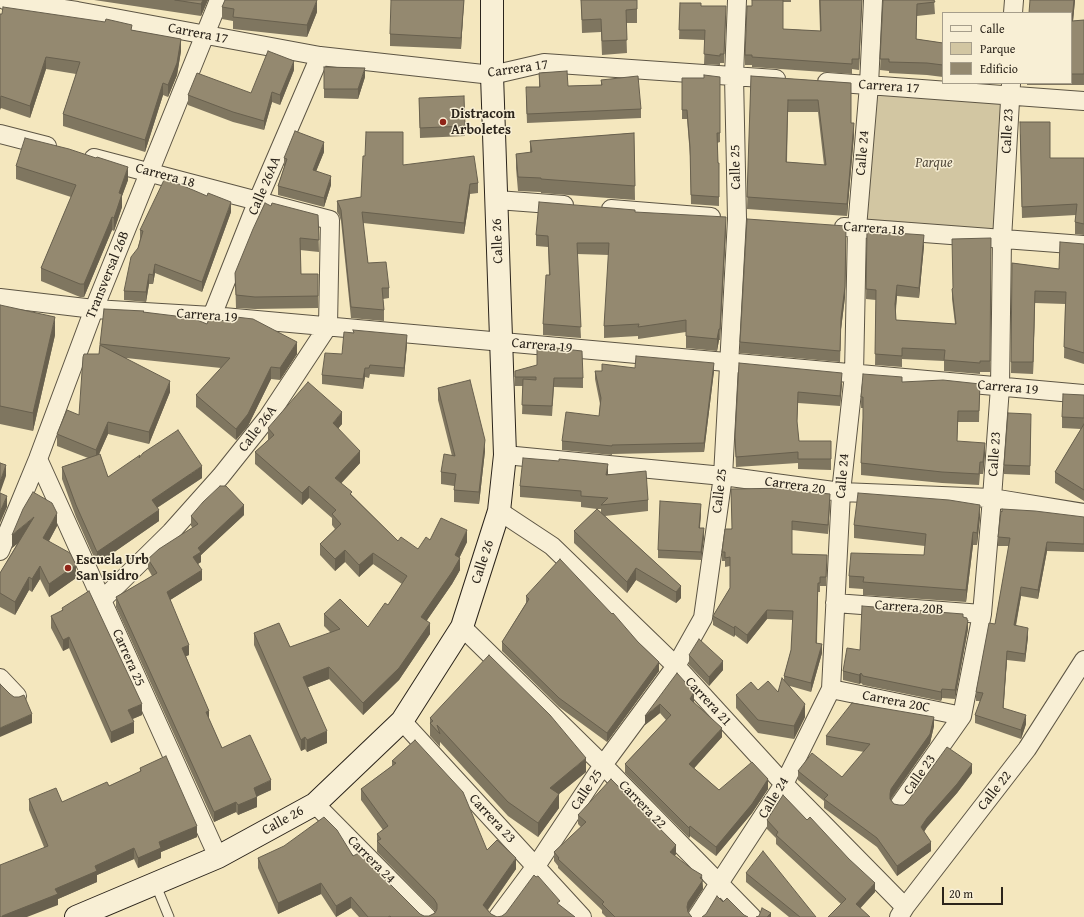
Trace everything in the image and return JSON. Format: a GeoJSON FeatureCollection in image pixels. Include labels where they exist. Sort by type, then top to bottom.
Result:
{"type":"FeatureCollection","features":[{"type":"Feature","properties":{"kind":"main road","name":"Calle 26"},"geometry":{"type":"LineString","coordinates":[[76,917],[155,882],[218,857],[315,804],[402,721],[462,627],[499,512],[505,455],[492,75],[492,0]]}},
{"type":"Feature","properties":{"kind":"street","name":"Carrera 17"},"geometry":{"type":"LineString","coordinates":[[5,0],[78,6],[204,36],[320,56],[492,75],[544,63],[790,80]]}},
{"type":"Feature","properties":{"kind":"street","name":"Transversal 26B"},"geometry":{"type":"LineString","coordinates":[[0,551],[38,459],[94,308],[219,0]]}},
{"type":"Feature","properties":{"kind":"street","name":"Calle 25"},"geometry":{"type":"LineString","coordinates":[[498,917],[536,866],[603,765],[676,666],[703,618],[722,476],[729,362],[745,219],[734,76],[737,0]]}},
{"type":"Feature","properties":{"kind":"street","name":"Calle 24"},"geometry":{"type":"LineString","coordinates":[[697,917],[784,784],[831,689],[841,492],[854,374],[857,228],[870,85],[873,0]]}},
{"type":"Feature","properties":{"kind":"street"},"geometry":{"type":"LineString","coordinates":[[1013,12],[1014,0]]}},
{"type":"Feature","properties":{"kind":"street","name":"Calle 26AA"},"geometry":{"type":"LineString","coordinates":[[212,316],[258,200],[320,56]]}},
{"type":"Feature","properties":{"kind":"street","name":"Carrera 17"},"geometry":{"type":"LineString","coordinates":[[814,82],[1010,89],[1084,101]]}},
{"type":"Feature","properties":{"kind":"street","name":"Calle 23"},"geometry":{"type":"LineString","coordinates":[[900,804],[962,716],[982,614],[1000,387],[1002,239],[1010,89]]}},
{"type":"Feature","properties":{"kind":"street","name":"Carrera 18"},"geometry":{"type":"LineString","coordinates":[[0,134],[330,220],[328,326]]}},
{"type":"Feature","properties":{"kind":"street"},"geometry":{"type":"LineString","coordinates":[[497,200],[745,219]]}},
{"type":"Feature","properties":{"kind":"street","name":"Carrera 18"},"geometry":{"type":"LineString","coordinates":[[827,226],[1084,245]]}},
{"type":"Feature","properties":{"kind":"street","name":"Carrera 19"},"geometry":{"type":"LineString","coordinates":[[0,298],[94,308],[328,326],[1084,394]]}},
{"type":"Feature","properties":{"kind":"street","name":"Calle 26A"},"geometry":{"type":"LineString","coordinates":[[102,600],[171,532],[221,476],[268,417],[328,326]]}},
{"type":"Feature","properties":{"kind":"street","name":"Carrera 20"},"geometry":{"type":"LineString","coordinates":[[505,455],[722,476],[841,492],[992,498],[1084,513]]}},
{"type":"Feature","properties":{"kind":"street","name":"Carrera 25"},"geometry":{"type":"LineString","coordinates":[[38,459],[218,857]]}},
{"type":"Feature","properties":{"kind":"street","name":"Carrera 21"},"geometry":{"type":"LineString","coordinates":[[499,512],[552,546],[676,666],[902,912]]}},
{"type":"Feature","properties":{"kind":"street","name":"Carrera 20B"},"geometry":{"type":"LineString","coordinates":[[835,603],[982,614]]}},
{"type":"Feature","properties":{"kind":"street","name":"Carrera 22"},"geometry":{"type":"LineString","coordinates":[[462,627],[603,765],[752,917]]}},
{"type":"Feature","properties":{"kind":"street","name":"Calle 22"},"geometry":{"type":"LineString","coordinates":[[902,912],[1027,750],[1084,660]]}},
{"type":"Feature","properties":{"kind":"street"},"geometry":{"type":"LineString","coordinates":[[0,678],[17,696]]}},
{"type":"Feature","properties":{"kind":"street","name":"Carrera 20C"},"geometry":{"type":"LineString","coordinates":[[831,689],[962,716]]}},
{"type":"Feature","properties":{"kind":"street","name":"Carrera 23"},"geometry":{"type":"LineString","coordinates":[[402,721],[582,917]]}},
{"type":"Feature","properties":{"kind":"street","name":"Carrera 24"},"geometry":{"type":"LineString","coordinates":[[315,804],[427,917]]}},
{"type":"Feature","properties":{"kind":"lane"},"geometry":{"type":"LineString","coordinates":[[155,882],[169,917]]}},
{"type":"Feature","properties":{"kind":"green space","name":"Parque"},"geometry":{"type":"Polygon","coordinates":[[[869,92],[1005,103],[998,235],[863,221],[869,92]]]}},
{"type":"Feature","properties":{"kind":"building"},"geometry":{"type":"Polygon","coordinates":[[[175,0],[203,0],[201,4],[175,0]]]}},
{"type":"Feature","properties":{"kind":"building"},"geometry":{"type":"Polygon","coordinates":[[[225,0],[317,0],[307,25],[233,17],[234,9],[222,7],[225,0]]]}},
{"type":"Feature","properties":{"kind":"building"},"geometry":{"type":"Polygon","coordinates":[[[391,0],[464,0],[461,38],[390,34],[391,0]]]}},
{"type":"Feature","properties":{"kind":"building"},"geometry":{"type":"Polygon","coordinates":[[[581,0],[637,0],[637,9],[626,10],[627,40],[602,41],[601,19],[582,20],[581,0]]]}},
{"type":"Feature","properties":{"kind":"building"},"geometry":{"type":"Polygon","coordinates":[[[752,0],[783,0],[783,29],[821,31],[820,0],[862,0],[859,59],[852,59],[852,64],[752,57],[752,55],[745,55],[747,6],[752,6],[752,0]]]}},
{"type":"Feature","properties":{"kind":"building"},"geometry":{"type":"Polygon","coordinates":[[[883,0],[934,0],[935,2],[917,4],[916,39],[942,43],[942,65],[889,62],[889,59],[880,59],[883,0]]]}},
{"type":"Feature","properties":{"kind":"building"},"geometry":{"type":"Polygon","coordinates":[[[1030,0],[1074,0],[1072,21],[1072,12],[1029,12],[1030,0]]]}},
{"type":"Feature","properties":{"kind":"building"},"geometry":{"type":"Polygon","coordinates":[[[680,3],[701,3],[701,6],[726,6],[724,54],[720,54],[720,56],[704,54],[705,30],[679,30],[680,3]]]}},
{"type":"Feature","properties":{"kind":"building"},"geometry":{"type":"Polygon","coordinates":[[[3,7],[105,22],[106,19],[132,25],[131,30],[181,39],[177,63],[168,85],[163,83],[145,140],[63,114],[80,62],[46,57],[30,106],[1,96],[0,98],[0,14],[2,14],[3,7]]]}},
{"type":"Feature","properties":{"kind":"building"},"geometry":{"type":"Polygon","coordinates":[[[1084,20],[1084,74],[1072,74],[1072,21],[1084,20]]]}},
{"type":"Feature","properties":{"kind":"building"},"geometry":{"type":"Polygon","coordinates":[[[268,51],[294,61],[280,95],[272,92],[264,121],[233,112],[188,95],[197,73],[251,93],[268,51]]]}},
{"type":"Feature","properties":{"kind":"building"},"geometry":{"type":"Polygon","coordinates":[[[324,67],[365,68],[358,89],[324,89],[324,67]]]}},
{"type":"Feature","properties":{"kind":"building"},"geometry":{"type":"Polygon","coordinates":[[[567,71],[568,86],[602,85],[601,80],[638,76],[641,109],[527,114],[526,87],[540,87],[539,73],[567,71]]]}},
{"type":"Feature","properties":{"kind":"building"},"geometry":{"type":"Polygon","coordinates":[[[704,75],[720,77],[720,133],[717,133],[719,197],[691,195],[690,147],[687,110],[682,110],[682,78],[704,78],[704,75]]]}},
{"type":"Feature","properties":{"kind":"building"},"geometry":{"type":"Polygon","coordinates":[[[751,76],[851,83],[851,123],[854,123],[847,204],[747,197],[751,76]],[[788,100],[786,162],[826,165],[818,100],[788,100]]]}},
{"type":"Feature","properties":{"kind":"building"},"geometry":{"type":"Polygon","coordinates":[[[464,96],[465,126],[420,128],[419,98],[464,96]]]}},
{"type":"Feature","properties":{"kind":"building"},"geometry":{"type":"Polygon","coordinates":[[[1020,122],[1050,122],[1050,158],[1084,158],[1084,224],[1075,222],[1077,204],[1022,207],[1020,122]]]}},
{"type":"Feature","properties":{"kind":"building"},"geometry":{"type":"Polygon","coordinates":[[[295,131],[324,142],[313,170],[331,176],[324,198],[278,186],[287,159],[284,158],[295,131]]]}},
{"type":"Feature","properties":{"kind":"building"},"geometry":{"type":"Polygon","coordinates":[[[366,132],[403,132],[403,165],[474,156],[478,183],[470,184],[464,223],[362,212],[368,263],[386,262],[389,288],[382,288],[384,310],[351,307],[341,210],[337,201],[361,197],[366,132]]]}},
{"type":"Feature","properties":{"kind":"building"},"geometry":{"type":"Polygon","coordinates":[[[634,133],[635,186],[518,177],[516,154],[532,152],[530,141],[634,133]]]}},
{"type":"Feature","properties":{"kind":"building"},"geometry":{"type":"Polygon","coordinates":[[[25,138],[69,149],[128,167],[119,193],[122,194],[114,218],[112,217],[84,284],[80,284],[41,268],[76,185],[16,166],[25,138]]]}},
{"type":"Feature","properties":{"kind":"building"},"geometry":{"type":"Polygon","coordinates":[[[165,178],[207,196],[208,193],[231,202],[202,282],[155,264],[153,275],[149,274],[146,292],[124,291],[131,257],[138,248],[143,231],[140,230],[165,178]]]}},
{"type":"Feature","properties":{"kind":"building"},"geometry":{"type":"Polygon","coordinates":[[[539,202],[635,210],[635,212],[726,217],[720,329],[717,339],[686,336],[686,320],[638,327],[639,324],[604,326],[609,243],[577,243],[581,327],[543,324],[546,275],[550,275],[548,236],[536,235],[539,202]]]}},
{"type":"Feature","properties":{"kind":"building"},"geometry":{"type":"Polygon","coordinates":[[[265,203],[271,206],[272,203],[318,215],[319,240],[300,238],[301,274],[318,274],[318,296],[255,297],[236,295],[235,273],[265,203]]]}},
{"type":"Feature","properties":{"kind":"building"},"geometry":{"type":"Polygon","coordinates":[[[747,219],[846,226],[845,287],[841,318],[840,351],[740,342],[747,219]]]}},
{"type":"Feature","properties":{"kind":"building"},"geometry":{"type":"Polygon","coordinates":[[[867,231],[924,235],[919,288],[897,285],[895,304],[896,320],[956,324],[952,289],[952,239],[991,238],[990,361],[980,361],[980,363],[944,360],[945,350],[902,348],[902,356],[875,354],[876,290],[866,289],[867,231]]]}},
{"type":"Feature","properties":{"kind":"building"},"geometry":{"type":"Polygon","coordinates":[[[1060,242],[1084,244],[1084,353],[1064,347],[1066,292],[1035,291],[1033,362],[1011,362],[1012,263],[1059,269],[1060,242]]]}},
{"type":"Feature","properties":{"kind":"building"},"geometry":{"type":"Polygon","coordinates":[[[0,305],[55,317],[33,413],[0,406],[0,305]]]}},
{"type":"Feature","properties":{"kind":"building"},"geometry":{"type":"Polygon","coordinates":[[[104,309],[144,311],[143,312],[192,318],[207,324],[209,319],[236,322],[236,317],[253,319],[297,342],[280,368],[271,367],[248,414],[236,429],[196,395],[230,358],[100,344],[104,309]]]}},
{"type":"Feature","properties":{"kind":"building"},"geometry":{"type":"Polygon","coordinates":[[[353,330],[407,335],[404,368],[370,365],[369,368],[365,368],[363,379],[322,375],[325,353],[342,354],[344,332],[354,333],[353,330]]]}},
{"type":"Feature","properties":{"kind":"building"},"geometry":{"type":"Polygon","coordinates":[[[100,345],[170,381],[149,432],[108,422],[96,450],[57,434],[67,410],[79,415],[83,357],[84,354],[99,354],[100,345]]]}},
{"type":"Feature","properties":{"kind":"building"},"geometry":{"type":"Polygon","coordinates":[[[537,346],[582,351],[583,378],[554,378],[552,406],[522,405],[523,379],[536,380],[536,377],[515,377],[515,371],[537,365],[537,346]]]}},
{"type":"Feature","properties":{"kind":"building"},"geometry":{"type":"Polygon","coordinates":[[[636,356],[714,363],[704,443],[612,446],[562,441],[566,412],[599,416],[601,398],[595,371],[602,371],[602,364],[635,368],[636,356]]]}},
{"type":"Feature","properties":{"kind":"building"},"geometry":{"type":"Polygon","coordinates":[[[739,363],[842,373],[840,396],[798,392],[797,421],[799,441],[831,441],[831,459],[798,459],[798,452],[736,457],[735,437],[739,363]]]}},
{"type":"Feature","properties":{"kind":"building"},"geometry":{"type":"Polygon","coordinates":[[[863,374],[902,377],[902,382],[943,380],[980,384],[979,411],[958,411],[957,441],[985,443],[983,462],[980,462],[979,474],[942,472],[861,463],[863,397],[861,397],[863,374]]]}},
{"type":"Feature","properties":{"kind":"building"},"geometry":{"type":"Polygon","coordinates":[[[470,380],[485,440],[479,492],[454,490],[456,474],[441,472],[444,454],[455,456],[438,388],[470,380]]]}},
{"type":"Feature","properties":{"kind":"building"},"geometry":{"type":"Polygon","coordinates":[[[308,382],[342,412],[333,423],[360,451],[335,478],[352,492],[350,494],[398,541],[401,537],[418,549],[426,537],[430,540],[441,518],[467,530],[455,555],[460,558],[421,617],[430,623],[399,668],[363,703],[329,667],[303,677],[327,731],[307,740],[305,737],[301,740],[254,633],[279,623],[290,647],[340,629],[324,614],[340,599],[368,627],[385,603],[388,605],[407,576],[373,553],[359,565],[345,550],[335,559],[320,544],[341,524],[332,514],[336,510],[309,486],[302,493],[255,452],[274,435],[268,428],[308,382]]]}},
{"type":"Feature","properties":{"kind":"building"},"geometry":{"type":"Polygon","coordinates":[[[1063,394],[1084,395],[1084,418],[1062,417],[1063,394]]]}},
{"type":"Feature","properties":{"kind":"building"},"geometry":{"type":"Polygon","coordinates":[[[1008,413],[1031,414],[1030,466],[1004,465],[1008,413]]]}},
{"type":"Feature","properties":{"kind":"building"},"geometry":{"type":"Polygon","coordinates":[[[1084,424],[1084,490],[1055,472],[1084,424]]]}},
{"type":"Feature","properties":{"kind":"building"},"geometry":{"type":"Polygon","coordinates":[[[178,430],[202,466],[152,500],[159,510],[97,552],[76,505],[62,467],[100,454],[108,477],[140,455],[139,458],[143,453],[178,430]]]}},
{"type":"Feature","properties":{"kind":"building"},"geometry":{"type":"Polygon","coordinates":[[[523,458],[559,461],[559,459],[608,464],[606,475],[646,471],[648,500],[601,505],[608,498],[581,496],[581,491],[520,486],[523,458]]]}},
{"type":"Feature","properties":{"kind":"building"},"geometry":{"type":"Polygon","coordinates":[[[0,463],[6,465],[0,482],[0,463]]]}},
{"type":"Feature","properties":{"kind":"building"},"geometry":{"type":"Polygon","coordinates":[[[220,486],[226,486],[244,505],[198,548],[201,552],[193,557],[202,570],[167,592],[189,645],[182,648],[209,711],[206,712],[222,748],[250,735],[271,780],[254,788],[257,797],[238,805],[236,802],[214,812],[116,597],[157,573],[148,559],[159,549],[198,524],[191,516],[220,486]]]}},
{"type":"Feature","properties":{"kind":"building"},"geometry":{"type":"Polygon","coordinates":[[[791,488],[791,490],[830,494],[828,525],[792,521],[792,554],[827,555],[826,577],[820,577],[820,583],[818,583],[816,643],[822,644],[811,683],[784,676],[791,650],[793,611],[767,610],[747,635],[735,626],[734,628],[713,616],[730,588],[730,557],[725,558],[725,552],[722,552],[725,529],[732,529],[731,489],[791,488]]]}},
{"type":"Feature","properties":{"kind":"building"},"geometry":{"type":"Polygon","coordinates":[[[33,492],[52,503],[57,513],[43,538],[70,553],[76,565],[49,584],[40,566],[32,579],[29,577],[15,602],[0,593],[0,573],[34,517],[12,535],[23,509],[33,492]]]}},
{"type":"Feature","properties":{"kind":"building"},"geometry":{"type":"Polygon","coordinates":[[[0,493],[7,496],[0,512],[0,493]]]}},
{"type":"Feature","properties":{"kind":"building"},"geometry":{"type":"Polygon","coordinates":[[[858,493],[949,500],[980,505],[977,533],[973,532],[966,590],[863,582],[864,577],[849,576],[851,553],[924,555],[926,534],[854,525],[858,493]]]}},
{"type":"Feature","properties":{"kind":"building"},"geometry":{"type":"Polygon","coordinates":[[[660,501],[701,504],[699,528],[704,528],[701,552],[658,550],[660,501]]]}},
{"type":"Feature","properties":{"kind":"building"},"geometry":{"type":"Polygon","coordinates":[[[597,509],[681,586],[676,592],[636,568],[627,582],[574,531],[597,509]]]}},
{"type":"Feature","properties":{"kind":"building"},"geometry":{"type":"Polygon","coordinates":[[[1002,509],[1035,511],[1084,517],[1084,544],[1047,542],[1038,590],[1021,587],[1014,625],[1028,628],[1025,654],[1007,651],[1003,708],[1026,715],[1021,730],[975,715],[983,693],[976,692],[989,623],[995,624],[1010,538],[998,537],[1002,509]]]}},
{"type":"Feature","properties":{"kind":"building"},"geometry":{"type":"Polygon","coordinates":[[[560,559],[612,614],[613,613],[638,642],[659,662],[607,733],[559,698],[502,642],[529,599],[526,596],[560,559]]]}},
{"type":"Feature","properties":{"kind":"building"},"geometry":{"type":"Polygon","coordinates":[[[89,591],[142,704],[128,710],[134,722],[111,732],[69,637],[63,640],[51,616],[63,610],[62,608],[89,591]]]}},
{"type":"Feature","properties":{"kind":"building"},"geometry":{"type":"Polygon","coordinates":[[[862,606],[963,614],[963,617],[967,618],[968,620],[955,690],[942,689],[941,692],[863,676],[861,673],[859,675],[843,671],[847,648],[860,650],[862,606]]]}},
{"type":"Feature","properties":{"kind":"building"},"geometry":{"type":"Polygon","coordinates":[[[699,639],[723,661],[709,677],[689,655],[699,639]]]}},
{"type":"Feature","properties":{"kind":"building"},"geometry":{"type":"Polygon","coordinates":[[[489,655],[550,715],[586,758],[550,788],[559,794],[538,823],[508,802],[437,725],[440,734],[430,723],[433,721],[430,718],[489,655]]]}},
{"type":"Feature","properties":{"kind":"building"},"geometry":{"type":"Polygon","coordinates":[[[677,673],[694,692],[690,699],[722,728],[689,764],[719,790],[752,762],[768,779],[752,804],[716,847],[690,826],[689,828],[625,764],[671,715],[660,704],[645,716],[677,673]]]}},
{"type":"Feature","properties":{"kind":"building"},"geometry":{"type":"Polygon","coordinates":[[[782,678],[805,704],[794,726],[758,720],[736,695],[751,682],[758,690],[768,681],[778,692],[782,678]]]}},
{"type":"Feature","properties":{"kind":"building"},"geometry":{"type":"Polygon","coordinates":[[[0,684],[14,697],[24,695],[32,714],[0,728],[0,684]]]}},
{"type":"Feature","properties":{"kind":"building"},"geometry":{"type":"Polygon","coordinates":[[[852,703],[934,717],[930,734],[891,789],[890,799],[894,804],[904,805],[908,801],[947,747],[972,764],[921,827],[931,842],[897,866],[877,838],[824,799],[828,795],[798,771],[812,753],[842,777],[870,744],[826,736],[852,703]]]}},
{"type":"Feature","properties":{"kind":"building"},"geometry":{"type":"Polygon","coordinates":[[[415,740],[463,792],[487,850],[497,840],[516,858],[483,905],[491,914],[497,917],[368,917],[351,897],[336,906],[321,883],[278,903],[258,858],[284,846],[324,817],[337,830],[353,856],[359,853],[420,914],[429,916],[435,913],[437,904],[434,899],[377,841],[381,839],[377,834],[388,826],[361,789],[396,763],[392,761],[415,740]]]}},
{"type":"Feature","properties":{"kind":"building"},"geometry":{"type":"Polygon","coordinates":[[[166,756],[197,826],[159,842],[161,848],[138,858],[134,848],[95,866],[97,871],[55,889],[58,894],[0,917],[0,865],[48,846],[29,799],[56,788],[62,802],[107,782],[109,786],[141,771],[140,768],[166,756]]]}},
{"type":"Feature","properties":{"kind":"building"},"geometry":{"type":"Polygon","coordinates":[[[611,779],[676,845],[670,852],[702,875],[700,878],[703,880],[688,902],[688,912],[692,917],[615,917],[602,904],[604,902],[558,859],[559,858],[554,852],[586,822],[578,815],[611,779]]]}},
{"type":"Feature","properties":{"kind":"building"},"geometry":{"type":"Polygon","coordinates":[[[783,795],[807,820],[810,817],[849,859],[875,883],[856,904],[870,917],[828,917],[846,899],[776,835],[778,832],[767,820],[783,795]]]}},
{"type":"Feature","properties":{"kind":"building"},"geometry":{"type":"Polygon","coordinates":[[[763,851],[816,917],[800,917],[746,873],[763,851]]]}},
{"type":"Feature","properties":{"kind":"building"},"geometry":{"type":"Polygon","coordinates":[[[534,875],[536,877],[538,876],[560,901],[557,903],[575,917],[497,917],[506,913],[534,875]]]}},
{"type":"Feature","properties":{"kind":"building"},"geometry":{"type":"Polygon","coordinates":[[[717,896],[723,902],[727,898],[744,915],[748,917],[702,917],[706,914],[717,896]]]}},
{"type":"Feature","properties":{"kind":"building"},"geometry":{"type":"Polygon","coordinates":[[[762,908],[771,913],[767,917],[756,917],[759,916],[762,908]]]}},
{"type":"Feature","properties":{"kind":"place","name":"Distracom Arboletes"},"geometry":{"type":"Point","coordinates":[443,122]}},
{"type":"Feature","properties":{"kind":"place","name":"Escuela Urb San Isidro"},"geometry":{"type":"Point","coordinates":[68,568]}}]}
